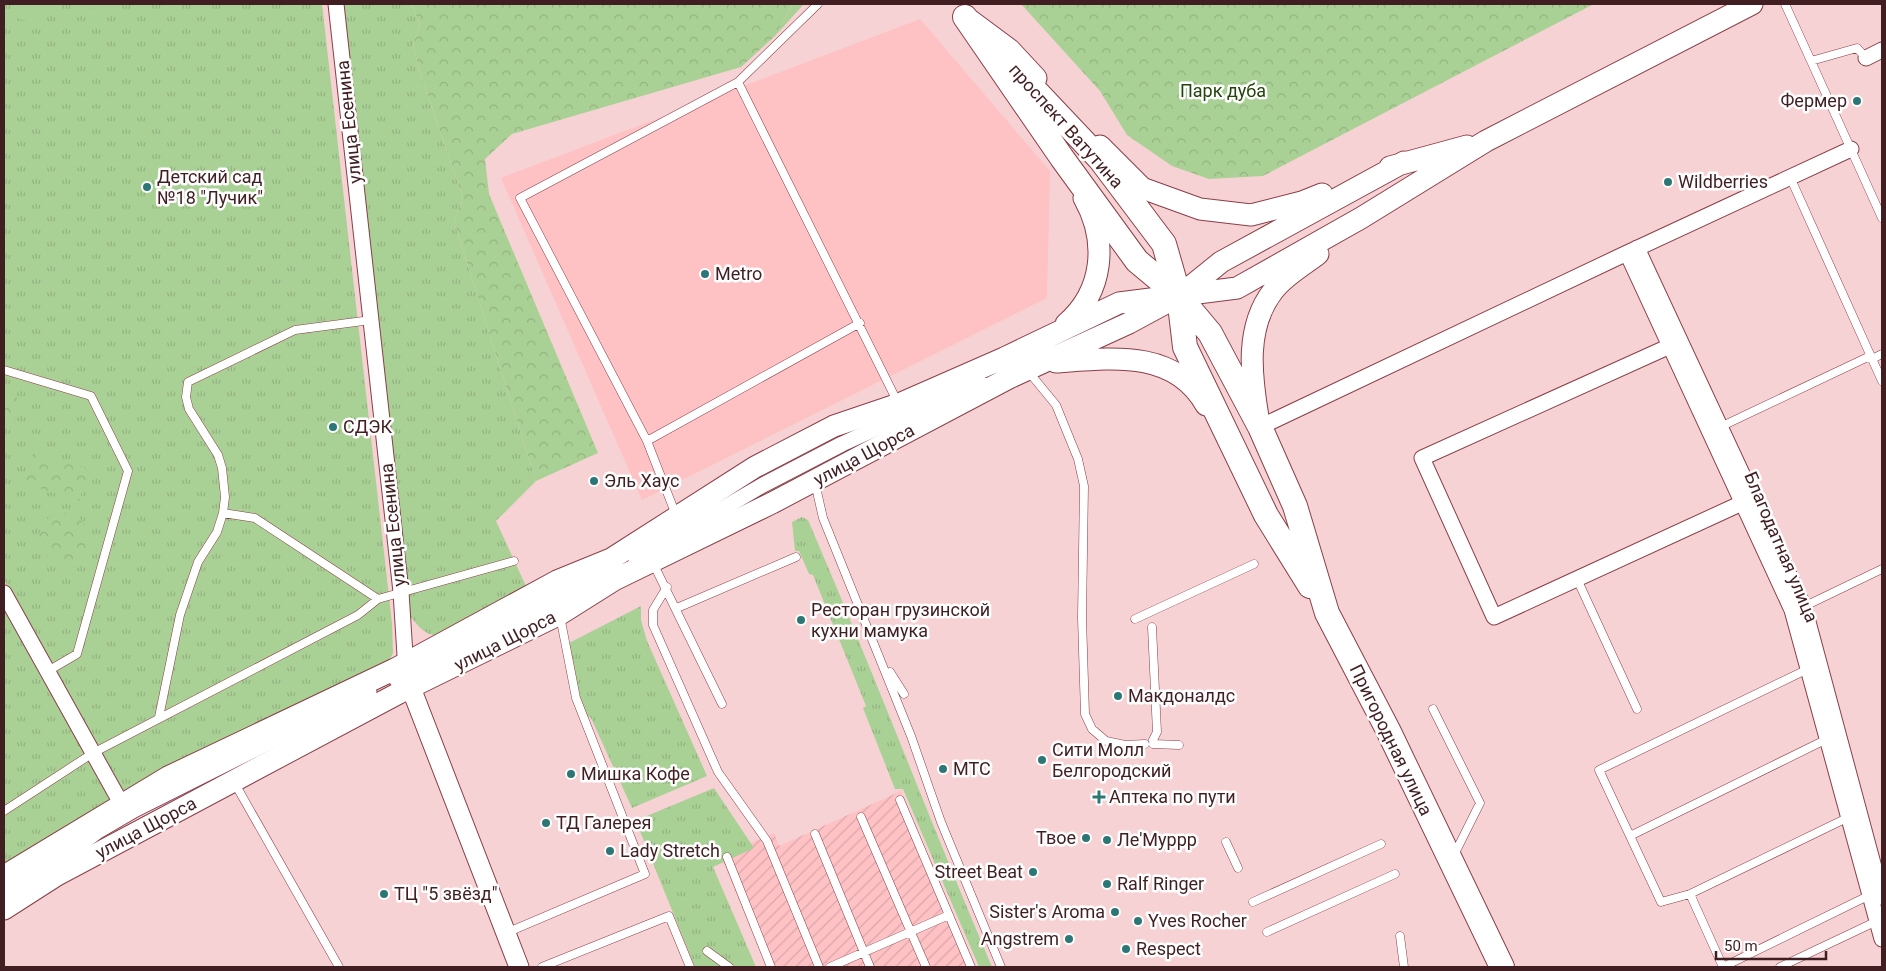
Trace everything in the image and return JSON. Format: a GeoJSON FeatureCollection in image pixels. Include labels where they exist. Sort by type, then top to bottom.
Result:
{"type":"FeatureCollection","features":[{"type":"Feature","properties":{"kind":"main road"},"geometry":{"type":"LineString","coordinates":[[1179,296],[1237,288],[1361,218],[1486,141],[1752,4]]}},
{"type":"Feature","properties":{"kind":"main road"},"geometry":{"type":"LineString","coordinates":[[959,10],[1010,50],[1104,151],[1142,188],[1200,209],[1251,215],[1302,202],[1404,162],[1486,141]]}},
{"type":"Feature","properties":{"kind":"main road","name":"проспект Ватутина"},"geometry":{"type":"LineString","coordinates":[[959,10],[1136,262],[1179,296],[1210,333],[1260,428],[1294,506]]}},
{"type":"Feature","properties":{"kind":"main road","name":"проспект Ватутина"},"geometry":{"type":"LineString","coordinates":[[959,10],[1100,159],[1164,244],[1179,296],[1185,346],[1266,515],[1327,613]]}},
{"type":"Feature","properties":{"kind":"main road"},"geometry":{"type":"LineString","coordinates":[[1024,363],[1067,323],[1086,302],[1098,274],[1100,254],[1093,215],[1062,158]]}},
{"type":"Feature","properties":{"kind":"main road"},"geometry":{"type":"LineString","coordinates":[[1179,296],[1221,262],[1404,162]]}},
{"type":"Feature","properties":{"kind":"main road"},"geometry":{"type":"LineString","coordinates":[[1260,428],[1254,389],[1252,343],[1259,318],[1274,290],[1361,218]]}},
{"type":"Feature","properties":{"kind":"main road","name":"улица Щорса"},"geometry":{"type":"LineString","coordinates":[[4,909],[57,875],[234,772],[408,676],[557,581],[611,560],[637,545],[676,517],[755,467],[834,426],[1024,363],[1129,323],[1179,296]]}},
{"type":"Feature","properties":{"kind":"main road"},"geometry":{"type":"LineString","coordinates":[[1024,363],[1117,357],[1172,370],[1198,392],[1266,515]]}},
{"type":"Feature","properties":{"kind":"main road","name":"улица Щорса"},"geometry":{"type":"LineString","coordinates":[[4,876],[168,777],[560,614],[614,580],[814,481],[1024,363]]}},
{"type":"Feature","properties":{"kind":"main road","name":"Пригородная улица"},"geometry":{"type":"LineString","coordinates":[[1294,506],[1327,613],[1388,730],[1502,967]]}},
{"type":"Feature","properties":{"kind":"street","name":"улица Есенина"},"geometry":{"type":"LineString","coordinates":[[336,4],[401,592],[408,676],[519,967]]}},
{"type":"Feature","properties":{"kind":"street"},"geometry":{"type":"LineString","coordinates":[[1866,58],[1882,50]]}},
{"type":"Feature","properties":{"kind":"street"},"geometry":{"type":"LineString","coordinates":[[1260,428],[1632,250],[1851,149]]}},
{"type":"Feature","properties":{"kind":"street","name":"Благодатная улица"},"geometry":{"type":"LineString","coordinates":[[1632,250],[1670,346],[1715,430],[1742,503],[1798,608],[1808,669],[1849,817],[1876,896]]}},
{"type":"Feature","properties":{"kind":"street","name":"Благодатная улица"},"geometry":{"type":"LineString","coordinates":[[1632,250],[1798,608],[1876,896],[1877,921],[1882,939]]}},
{"type":"Feature","properties":{"kind":"street"},"geometry":{"type":"LineString","coordinates":[[1670,346],[1422,458],[1494,617],[1742,503]]}},
{"type":"Feature","properties":{"kind":"street","name":"улица Щорса"},"geometry":{"type":"LineString","coordinates":[[408,676],[646,553],[763,485],[825,453],[956,392],[1024,363]]}},
{"type":"Feature","properties":{"kind":"street"},"geometry":{"type":"LineString","coordinates":[[4,593],[122,805]]}},
{"type":"Feature","properties":{"kind":"street","name":"улица Щорса"},"geometry":{"type":"LineString","coordinates":[[4,894],[49,867],[234,772]]}},
{"type":"Feature","properties":{"kind":"lane"},"geometry":{"type":"LineString","coordinates":[[676,517],[647,441],[520,198],[738,82],[818,4]]}},
{"type":"Feature","properties":{"kind":"lane"},"geometry":{"type":"LineString","coordinates":[[1785,4],[1882,218]]}},
{"type":"Feature","properties":{"kind":"lane"},"geometry":{"type":"LineString","coordinates":[[1811,61],[1858,48],[1866,58]]}},
{"type":"Feature","properties":{"kind":"lane"},"geometry":{"type":"LineString","coordinates":[[738,82],[860,323],[898,404]]}},
{"type":"Feature","properties":{"kind":"lane"},"geometry":{"type":"LineString","coordinates":[[1790,177],[1882,381]]}},
{"type":"Feature","properties":{"kind":"lane"},"geometry":{"type":"LineString","coordinates":[[160,717],[180,615],[198,562],[212,543],[223,513],[225,497],[222,468],[212,442],[189,409],[186,397],[188,382],[295,330],[371,320]]}},
{"type":"Feature","properties":{"kind":"lane"},"geometry":{"type":"LineString","coordinates":[[647,441],[860,323]]}},
{"type":"Feature","properties":{"kind":"lane"},"geometry":{"type":"LineString","coordinates":[[1715,430],[1871,357],[1882,354]]}},
{"type":"Feature","properties":{"kind":"lane"},"geometry":{"type":"LineString","coordinates":[[1024,363],[1056,405],[1078,459],[1084,486],[1082,618],[1085,714],[1092,729],[1106,741],[1125,745],[1145,744]]}},
{"type":"Feature","properties":{"kind":"lane"},"geometry":{"type":"LineString","coordinates":[[4,370],[90,396],[128,472],[77,654],[48,671]]}},
{"type":"Feature","properties":{"kind":"lane"},"geometry":{"type":"LineString","coordinates":[[814,481],[823,518],[911,736],[941,822],[1001,967]]}},
{"type":"Feature","properties":{"kind":"lane"},"geometry":{"type":"LineString","coordinates":[[223,513],[255,518],[378,599]]}},
{"type":"Feature","properties":{"kind":"lane"},"geometry":{"type":"LineString","coordinates":[[837,540],[892,676],[904,694]]}},
{"type":"Feature","properties":{"kind":"lane"},"geometry":{"type":"LineString","coordinates":[[677,608],[796,558]]}},
{"type":"Feature","properties":{"kind":"lane"},"geometry":{"type":"LineString","coordinates":[[4,811],[93,753],[358,615],[378,599],[514,561]]}},
{"type":"Feature","properties":{"kind":"lane"},"geometry":{"type":"LineString","coordinates":[[652,561],[667,587],[722,704]]}},
{"type":"Feature","properties":{"kind":"lane"},"geometry":{"type":"LineString","coordinates":[[1135,619],[1254,564]]}},
{"type":"Feature","properties":{"kind":"lane"},"geometry":{"type":"LineString","coordinates":[[1798,608],[1882,569]]}},
{"type":"Feature","properties":{"kind":"lane"},"geometry":{"type":"LineString","coordinates":[[1577,579],[1637,709]]}},
{"type":"Feature","properties":{"kind":"lane"},"geometry":{"type":"LineString","coordinates":[[667,587],[654,610],[653,625],[718,772],[767,841],[819,967]]}},
{"type":"Feature","properties":{"kind":"lane"},"geometry":{"type":"LineString","coordinates":[[506,933],[645,874],[576,698],[560,614]]}},
{"type":"Feature","properties":{"kind":"lane"},"geometry":{"type":"LineString","coordinates":[[1152,626],[1157,732],[1153,742],[1179,745]]}},
{"type":"Feature","properties":{"kind":"lane"},"geometry":{"type":"LineString","coordinates":[[1808,669],[1599,770],[1632,836],[1661,902],[1690,894],[1849,817]]}},
{"type":"Feature","properties":{"kind":"lane"},"geometry":{"type":"LineString","coordinates":[[1433,709],[1480,803],[1450,861]]}},
{"type":"Feature","properties":{"kind":"lane"},"geometry":{"type":"LineString","coordinates":[[1632,836],[1827,739]]}},
{"type":"Feature","properties":{"kind":"lane"},"geometry":{"type":"LineString","coordinates":[[234,772],[339,967]]}},
{"type":"Feature","properties":{"kind":"lane"},"geometry":{"type":"LineString","coordinates":[[900,800],[971,967]]}},
{"type":"Feature","properties":{"kind":"lane"},"geometry":{"type":"LineString","coordinates":[[862,816],[926,967]]}},
{"type":"Feature","properties":{"kind":"lane"},"geometry":{"type":"LineString","coordinates":[[815,834],[870,967]]}},
{"type":"Feature","properties":{"kind":"lane"},"geometry":{"type":"LineString","coordinates":[[1226,842],[1238,868]]}},
{"type":"Feature","properties":{"kind":"lane"},"geometry":{"type":"LineString","coordinates":[[1253,902],[1381,844]]}},
{"type":"Feature","properties":{"kind":"lane"},"geometry":{"type":"LineString","coordinates":[[727,857],[771,967]]}},
{"type":"Feature","properties":{"kind":"lane"},"geometry":{"type":"LineString","coordinates":[[1267,932],[1395,874]]}},
{"type":"Feature","properties":{"kind":"lane"},"geometry":{"type":"LineString","coordinates":[[1690,894],[1723,967],[1876,896]]}},
{"type":"Feature","properties":{"kind":"lane"},"geometry":{"type":"LineString","coordinates":[[542,967],[555,965],[668,916],[690,967]]}},
{"type":"Feature","properties":{"kind":"lane"},"geometry":{"type":"LineString","coordinates":[[830,967],[948,916]]}},
{"type":"Feature","properties":{"kind":"lane"},"geometry":{"type":"LineString","coordinates":[[1780,967],[1877,921]]}},
{"type":"Feature","properties":{"kind":"lane"},"geometry":{"type":"LineString","coordinates":[[1400,936],[1404,967]]}},
{"type":"Feature","properties":{"kind":"lane"},"geometry":{"type":"LineString","coordinates":[[707,950],[729,967]]}},
{"type":"Feature","properties":{"kind":"shaded area"},"geometry":{"type":"Polygon","coordinates":[[[920,19],[1050,171],[1047,298],[642,500],[501,178],[920,19]]]}},
{"type":"Feature","properties":{"kind":"shaded area"},"geometry":{"type":"Polygon","coordinates":[[[901,791],[976,967],[766,967],[721,856],[774,833],[779,846],[901,791]]]}},
{"type":"Feature","properties":{"kind":"green space"},"geometry":{"type":"Polygon","coordinates":[[[4,4],[322,4],[392,623],[393,653],[390,659],[337,691],[313,696],[127,792],[119,787],[4,580],[4,4]]]}},
{"type":"Feature","properties":{"kind":"green space"},"geometry":{"type":"Polygon","coordinates":[[[17,4],[46,4],[40,25],[13,17],[17,4]]]}},
{"type":"Feature","properties":{"kind":"green space"},"geometry":{"type":"Polygon","coordinates":[[[79,4],[118,4],[115,15],[79,4]]]}},
{"type":"Feature","properties":{"kind":"green space"},"geometry":{"type":"Polygon","coordinates":[[[342,4],[411,4],[420,24],[413,45],[419,70],[463,198],[454,222],[536,481],[496,521],[526,586],[434,635],[423,630],[409,615],[342,4]]]}},
{"type":"Feature","properties":{"kind":"green space"},"geometry":{"type":"Polygon","coordinates":[[[411,4],[793,4],[775,36],[741,67],[512,134],[485,159],[489,194],[598,453],[536,481],[454,222],[463,198],[419,70],[413,45],[420,24],[411,4]]]}},
{"type":"Feature","properties":{"kind":"green space"},"geometry":{"type":"Polygon","coordinates":[[[793,4],[804,4],[775,36],[793,4]]]}},
{"type":"Feature","properties":{"kind":"green space","name":"Парк дуба"},"geometry":{"type":"Polygon","coordinates":[[[1021,4],[1594,4],[1263,176],[1209,179],[1172,166],[1127,135],[1100,91],[1021,4]]]}},
{"type":"Feature","properties":{"kind":"green space"},"geometry":{"type":"Polygon","coordinates":[[[4,391],[16,396],[21,411],[14,424],[4,428],[4,391]]]}},
{"type":"Feature","properties":{"kind":"green space"},"geometry":{"type":"Polygon","coordinates":[[[34,451],[89,470],[79,501],[24,483],[34,451]]]}},
{"type":"Feature","properties":{"kind":"green space"},"geometry":{"type":"Polygon","coordinates":[[[59,513],[69,513],[82,520],[89,533],[89,543],[82,556],[69,563],[59,563],[50,559],[43,552],[39,543],[39,533],[43,524],[50,517],[59,513]]]}},
{"type":"Feature","properties":{"kind":"green space"},"geometry":{"type":"Polygon","coordinates":[[[802,517],[808,520],[832,576],[992,967],[979,967],[903,789],[895,789],[863,708],[866,706],[813,575],[809,574],[799,551],[795,551],[792,522],[802,517]]]}},
{"type":"Feature","properties":{"kind":"green space"},"geometry":{"type":"Polygon","coordinates":[[[4,606],[109,794],[110,801],[4,871],[4,606]]]}},
{"type":"Feature","properties":{"kind":"green space"},"geometry":{"type":"Polygon","coordinates":[[[641,606],[641,620],[647,641],[707,776],[632,808],[591,718],[587,716],[580,696],[569,643],[641,606]]]}},
{"type":"Feature","properties":{"kind":"green space"},"geometry":{"type":"Polygon","coordinates":[[[714,788],[754,848],[713,867],[756,967],[695,967],[637,824],[637,820],[714,788]]]}},
{"type":"Feature","properties":{"kind":"place","name":"Фермер"},"geometry":{"type":"Point","coordinates":[1857,101]}},
{"type":"Feature","properties":{"kind":"place","name":"Wildberries"},"geometry":{"type":"Point","coordinates":[1668,182]}},
{"type":"Feature","properties":{"kind":"place","name":"Детский сад №18 \"Лучик\""},"geometry":{"type":"Point","coordinates":[147,187]}},
{"type":"Feature","properties":{"kind":"place","name":"Metro"},"geometry":{"type":"Point","coordinates":[705,274]}},
{"type":"Feature","properties":{"kind":"place","name":"СДЭК"},"geometry":{"type":"Point","coordinates":[333,427]}},
{"type":"Feature","properties":{"kind":"place","name":"Эль Хаус"},"geometry":{"type":"Point","coordinates":[594,481]}},
{"type":"Feature","properties":{"kind":"place","name":"Ресторан грузинской кухни мамука"},"geometry":{"type":"Point","coordinates":[801,620]}},
{"type":"Feature","properties":{"kind":"place","name":"Макдоналдс"},"geometry":{"type":"Point","coordinates":[1118,696]}},
{"type":"Feature","properties":{"kind":"place","name":"Сити Молл Белгородский"},"geometry":{"type":"Point","coordinates":[1042,760]}},
{"type":"Feature","properties":{"kind":"place","name":"МТС"},"geometry":{"type":"Point","coordinates":[943,769]}},
{"type":"Feature","properties":{"kind":"place","name":"Мишка Кофе"},"geometry":{"type":"Point","coordinates":[571,774]}},
{"type":"Feature","properties":{"kind":"place","name":"Аптека по пути"},"geometry":{"type":"Point","coordinates":[1099,797]}},
{"type":"Feature","properties":{"kind":"place","name":"ТД Галерея"},"geometry":{"type":"Point","coordinates":[546,823]}},
{"type":"Feature","properties":{"kind":"place","name":"Твое"},"geometry":{"type":"Point","coordinates":[1086,838]}},
{"type":"Feature","properties":{"kind":"place","name":"Ле'Муррр"},"geometry":{"type":"Point","coordinates":[1107,840]}},
{"type":"Feature","properties":{"kind":"place","name":"Lady Stretch"},"geometry":{"type":"Point","coordinates":[610,851]}},
{"type":"Feature","properties":{"kind":"place","name":"Street Beat"},"geometry":{"type":"Point","coordinates":[1033,872]}},
{"type":"Feature","properties":{"kind":"place","name":"Ralf Ringer"},"geometry":{"type":"Point","coordinates":[1107,884]}},
{"type":"Feature","properties":{"kind":"place","name":"ТЦ \"5 звёзд\""},"geometry":{"type":"Point","coordinates":[384,894]}},
{"type":"Feature","properties":{"kind":"place","name":"Sister's Aroma"},"geometry":{"type":"Point","coordinates":[1115,912]}},
{"type":"Feature","properties":{"kind":"place","name":"Yves Rocher"},"geometry":{"type":"Point","coordinates":[1138,921]}},
{"type":"Feature","properties":{"kind":"place","name":"Angstrem"},"geometry":{"type":"Point","coordinates":[1069,939]}},
{"type":"Feature","properties":{"kind":"place","name":"Respect"},"geometry":{"type":"Point","coordinates":[1126,949]}}]}
